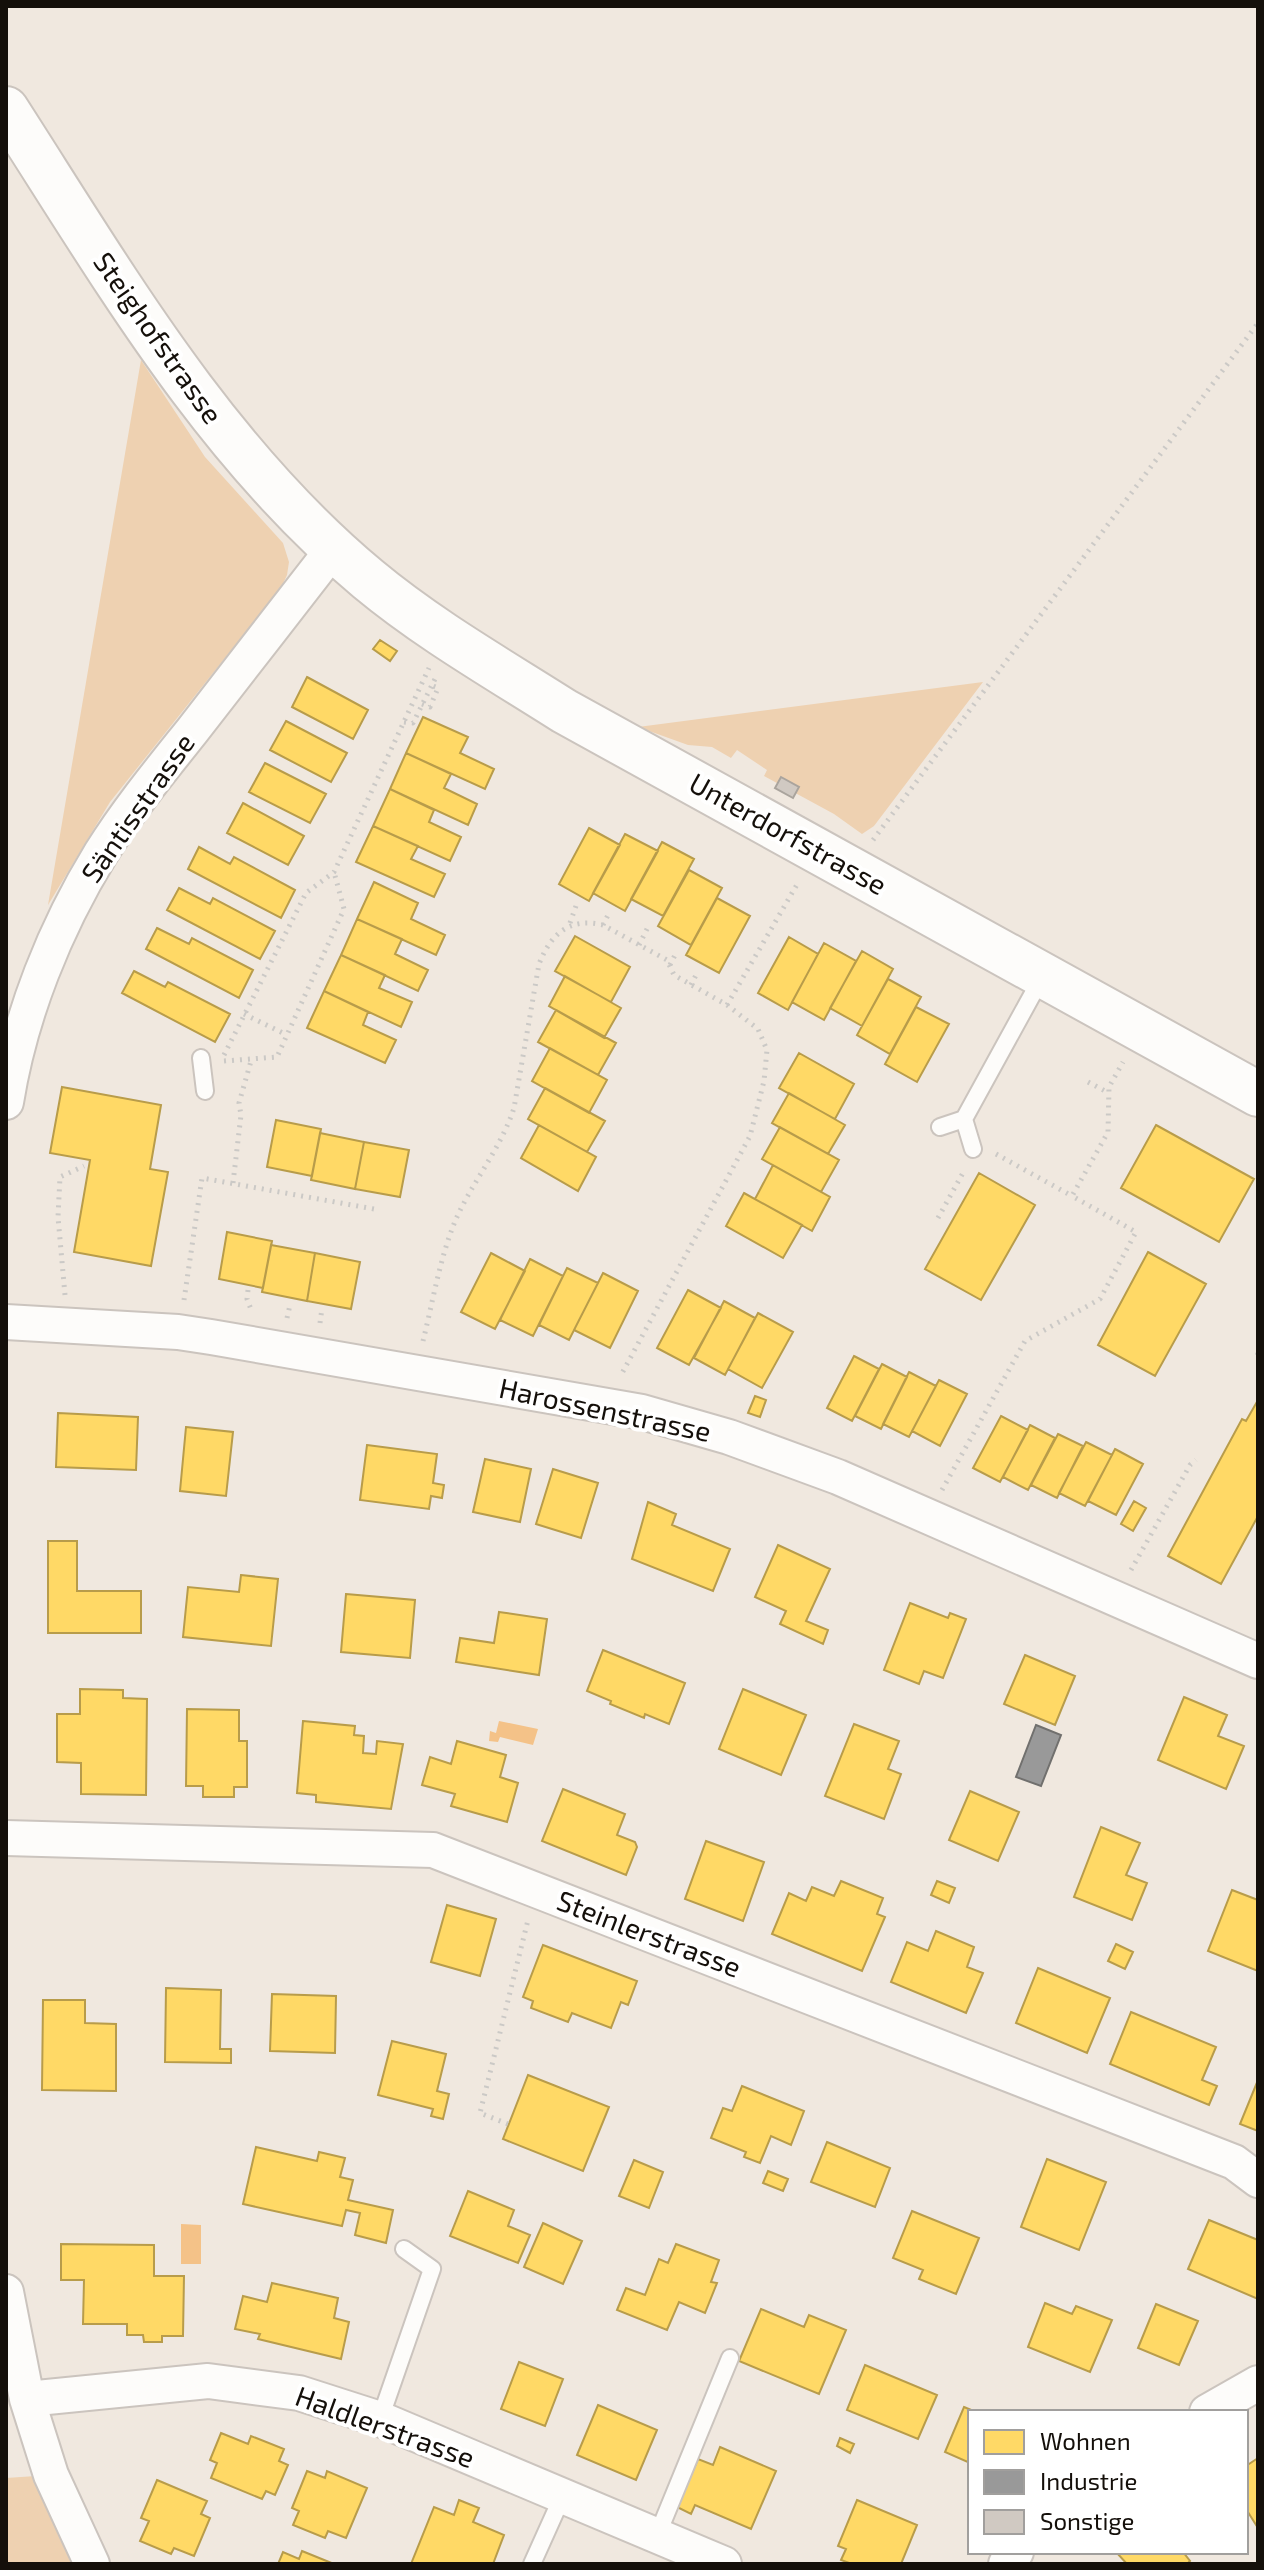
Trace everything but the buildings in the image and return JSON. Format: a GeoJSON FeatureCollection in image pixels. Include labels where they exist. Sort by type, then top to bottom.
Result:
{"type":"FeatureCollection","features":[{"type":"Feature","properties":{"kind":"street","name":"Steighofstrasse"},"geometry":{"type":"LineString","coordinates":[[6,109],[148,329],[230,440],[268,485],[334,548]]}},
{"type":"Feature","properties":{"kind":"street","name":"Unterdorfstrasse"},"geometry":{"type":"LineString","coordinates":[[334,548],[368,579],[465,649],[564,711],[1258,1094]]}},
{"type":"Feature","properties":{"kind":"street","name":"Säntisstrasse"},"geometry":{"type":"LineString","coordinates":[[6,1102],[32,999],[64,921],[101,853],[131,808],[334,548]]}},
{"type":"Feature","properties":{"kind":"street","name":"Harossenstrasse"},"geometry":{"type":"LineString","coordinates":[[6,1322],[178,1332],[642,1412],[689,1424],[775,1452],[929,1516],[1258,1661]]}},
{"type":"Feature","properties":{"kind":"street","name":"Steinlerstrasse"},"geometry":{"type":"LineString","coordinates":[[6,1838],[433,1850],[1234,2162],[1258,2180]]}},
{"type":"Feature","properties":{"kind":"street"},"geometry":{"type":"LineString","coordinates":[[6,2292],[27,2399],[51,2475],[92,2564]]}},
{"type":"Feature","properties":{"kind":"street","name":"Haldlerstrasse"},"geometry":{"type":"LineString","coordinates":[[27,2399],[208,2381],[299,2393],[380,2419],[724,2564]]}},
{"type":"Feature","properties":{"kind":"street"},"geometry":{"type":"LineString","coordinates":[[1211,2410],[1258,2383]]}},
{"type":"Feature","properties":{"kind":"lane"},"geometry":{"type":"LineString","coordinates":[[940,1127],[964,1119],[1043,976]]}},
{"type":"Feature","properties":{"kind":"lane"},"geometry":{"type":"LineString","coordinates":[[201,1058],[205,1091]]}},
{"type":"Feature","properties":{"kind":"lane"},"geometry":{"type":"LineString","coordinates":[[964,1119],[973,1149]]}},
{"type":"Feature","properties":{"kind":"lane"},"geometry":{"type":"LineString","coordinates":[[380,2419],[432,2269],[404,2249]]}},
{"type":"Feature","properties":{"kind":"lane"},"geometry":{"type":"LineString","coordinates":[[657,2536],[730,2358]]}},
{"type":"Feature","properties":{"kind":"lane"},"geometry":{"type":"LineString","coordinates":[[532,2564],[563,2495]]}},
{"type":"Feature","properties":{"kind":"path"},"geometry":{"type":"LineString","coordinates":[[852,870],[1258,323]]}},
{"type":"Feature","properties":{"kind":"path"},"geometry":{"type":"LineString","coordinates":[[226,1050],[306,893],[334,872],[429,667]]}},
{"type":"Feature","properties":{"kind":"path"},"geometry":{"type":"LineString","coordinates":[[404,722],[413,723],[438,673]]}},
{"type":"Feature","properties":{"kind":"path"},"geometry":{"type":"LineString","coordinates":[[727,1005],[805,870]]}},
{"type":"Feature","properties":{"kind":"path"},"geometry":{"type":"LineString","coordinates":[[221,1062],[277,1057],[344,909],[334,872]]}},
{"type":"Feature","properties":{"kind":"path"},"geometry":{"type":"LineString","coordinates":[[570,924],[577,903]]}},
{"type":"Feature","properties":{"kind":"path"},"geometry":{"type":"LineString","coordinates":[[603,925],[610,911]]}},
{"type":"Feature","properties":{"kind":"path"},"geometry":{"type":"LineString","coordinates":[[422,1345],[450,1233],[508,1126],[514,1108],[539,964],[551,939],[570,924],[591,922],[603,925],[667,960],[674,975],[727,1005],[758,1029],[767,1050],[764,1081],[745,1148],[615,1387]]}},
{"type":"Feature","properties":{"kind":"path"},"geometry":{"type":"LineString","coordinates":[[639,945],[649,925]]}},
{"type":"Feature","properties":{"kind":"path"},"geometry":{"type":"LineString","coordinates":[[669,966],[677,951]]}},
{"type":"Feature","properties":{"kind":"path"},"geometry":{"type":"LineString","coordinates":[[691,985],[698,971]]}},
{"type":"Feature","properties":{"kind":"path"},"geometry":{"type":"LineString","coordinates":[[244,1014],[287,1035]]}},
{"type":"Feature","properties":{"kind":"path"},"geometry":{"type":"LineString","coordinates":[[1072,1196],[1108,1132],[1109,1087],[1141,1029]]}},
{"type":"Feature","properties":{"kind":"path"},"geometry":{"type":"LineString","coordinates":[[233,1183],[241,1115],[239,1103],[251,1061]]}},
{"type":"Feature","properties":{"kind":"path"},"geometry":{"type":"LineString","coordinates":[[1088,1082],[1109,1093]]}},
{"type":"Feature","properties":{"kind":"path"},"geometry":{"type":"LineString","coordinates":[[929,1516],[1025,1341],[1100,1299],[1136,1232],[992,1152]]}},
{"type":"Feature","properties":{"kind":"path"},"geometry":{"type":"LineString","coordinates":[[66,1304],[58,1217],[60,1177],[84,1166]]}},
{"type":"Feature","properties":{"kind":"path"},"geometry":{"type":"LineString","coordinates":[[938,1218],[965,1169]]}},
{"type":"Feature","properties":{"kind":"path"},"geometry":{"type":"LineString","coordinates":[[178,1332],[202,1178],[374,1209]]}},
{"type":"Feature","properties":{"kind":"path"},"geometry":{"type":"LineString","coordinates":[[1116,1599],[1190,1465],[1196,1460]]}},
{"type":"Feature","properties":{"kind":"path"},"geometry":{"type":"LineString","coordinates":[[508,2124],[480,2113],[529,1919]]}},
{"type":"Feature","properties":{"kind":"shaded area"},"geometry":{"type":"Polygon","coordinates":[[[141,360],[205,457],[283,543],[289,562],[287,575],[281,588],[110,802],[48,905],[141,360]]]}},
{"type":"Feature","properties":{"kind":"shaded area"},"geometry":{"type":"Polygon","coordinates":[[[983,682],[874,826],[862,834],[834,814],[764,776],[767,770],[737,750],[731,758],[712,747],[688,745],[638,727],[983,682]]]}},
{"type":"Feature","properties":{"kind":"shaded area"},"geometry":{"type":"Polygon","coordinates":[[[499,1721],[538,1729],[533,1745],[500,1737],[498,1742],[489,1741],[490,1731],[496,1733],[499,1721]]]}},
{"type":"Feature","properties":{"kind":"shaded area"},"geometry":{"type":"Polygon","coordinates":[[[181,2224],[201,2225],[201,2264],[181,2264],[181,2224]]]}},
{"type":"Feature","properties":{"kind":"shaded area"},"geometry":{"type":"Polygon","coordinates":[[[51,2475],[92,2564],[6,2564],[6,2478],[51,2475]]]}}]}
